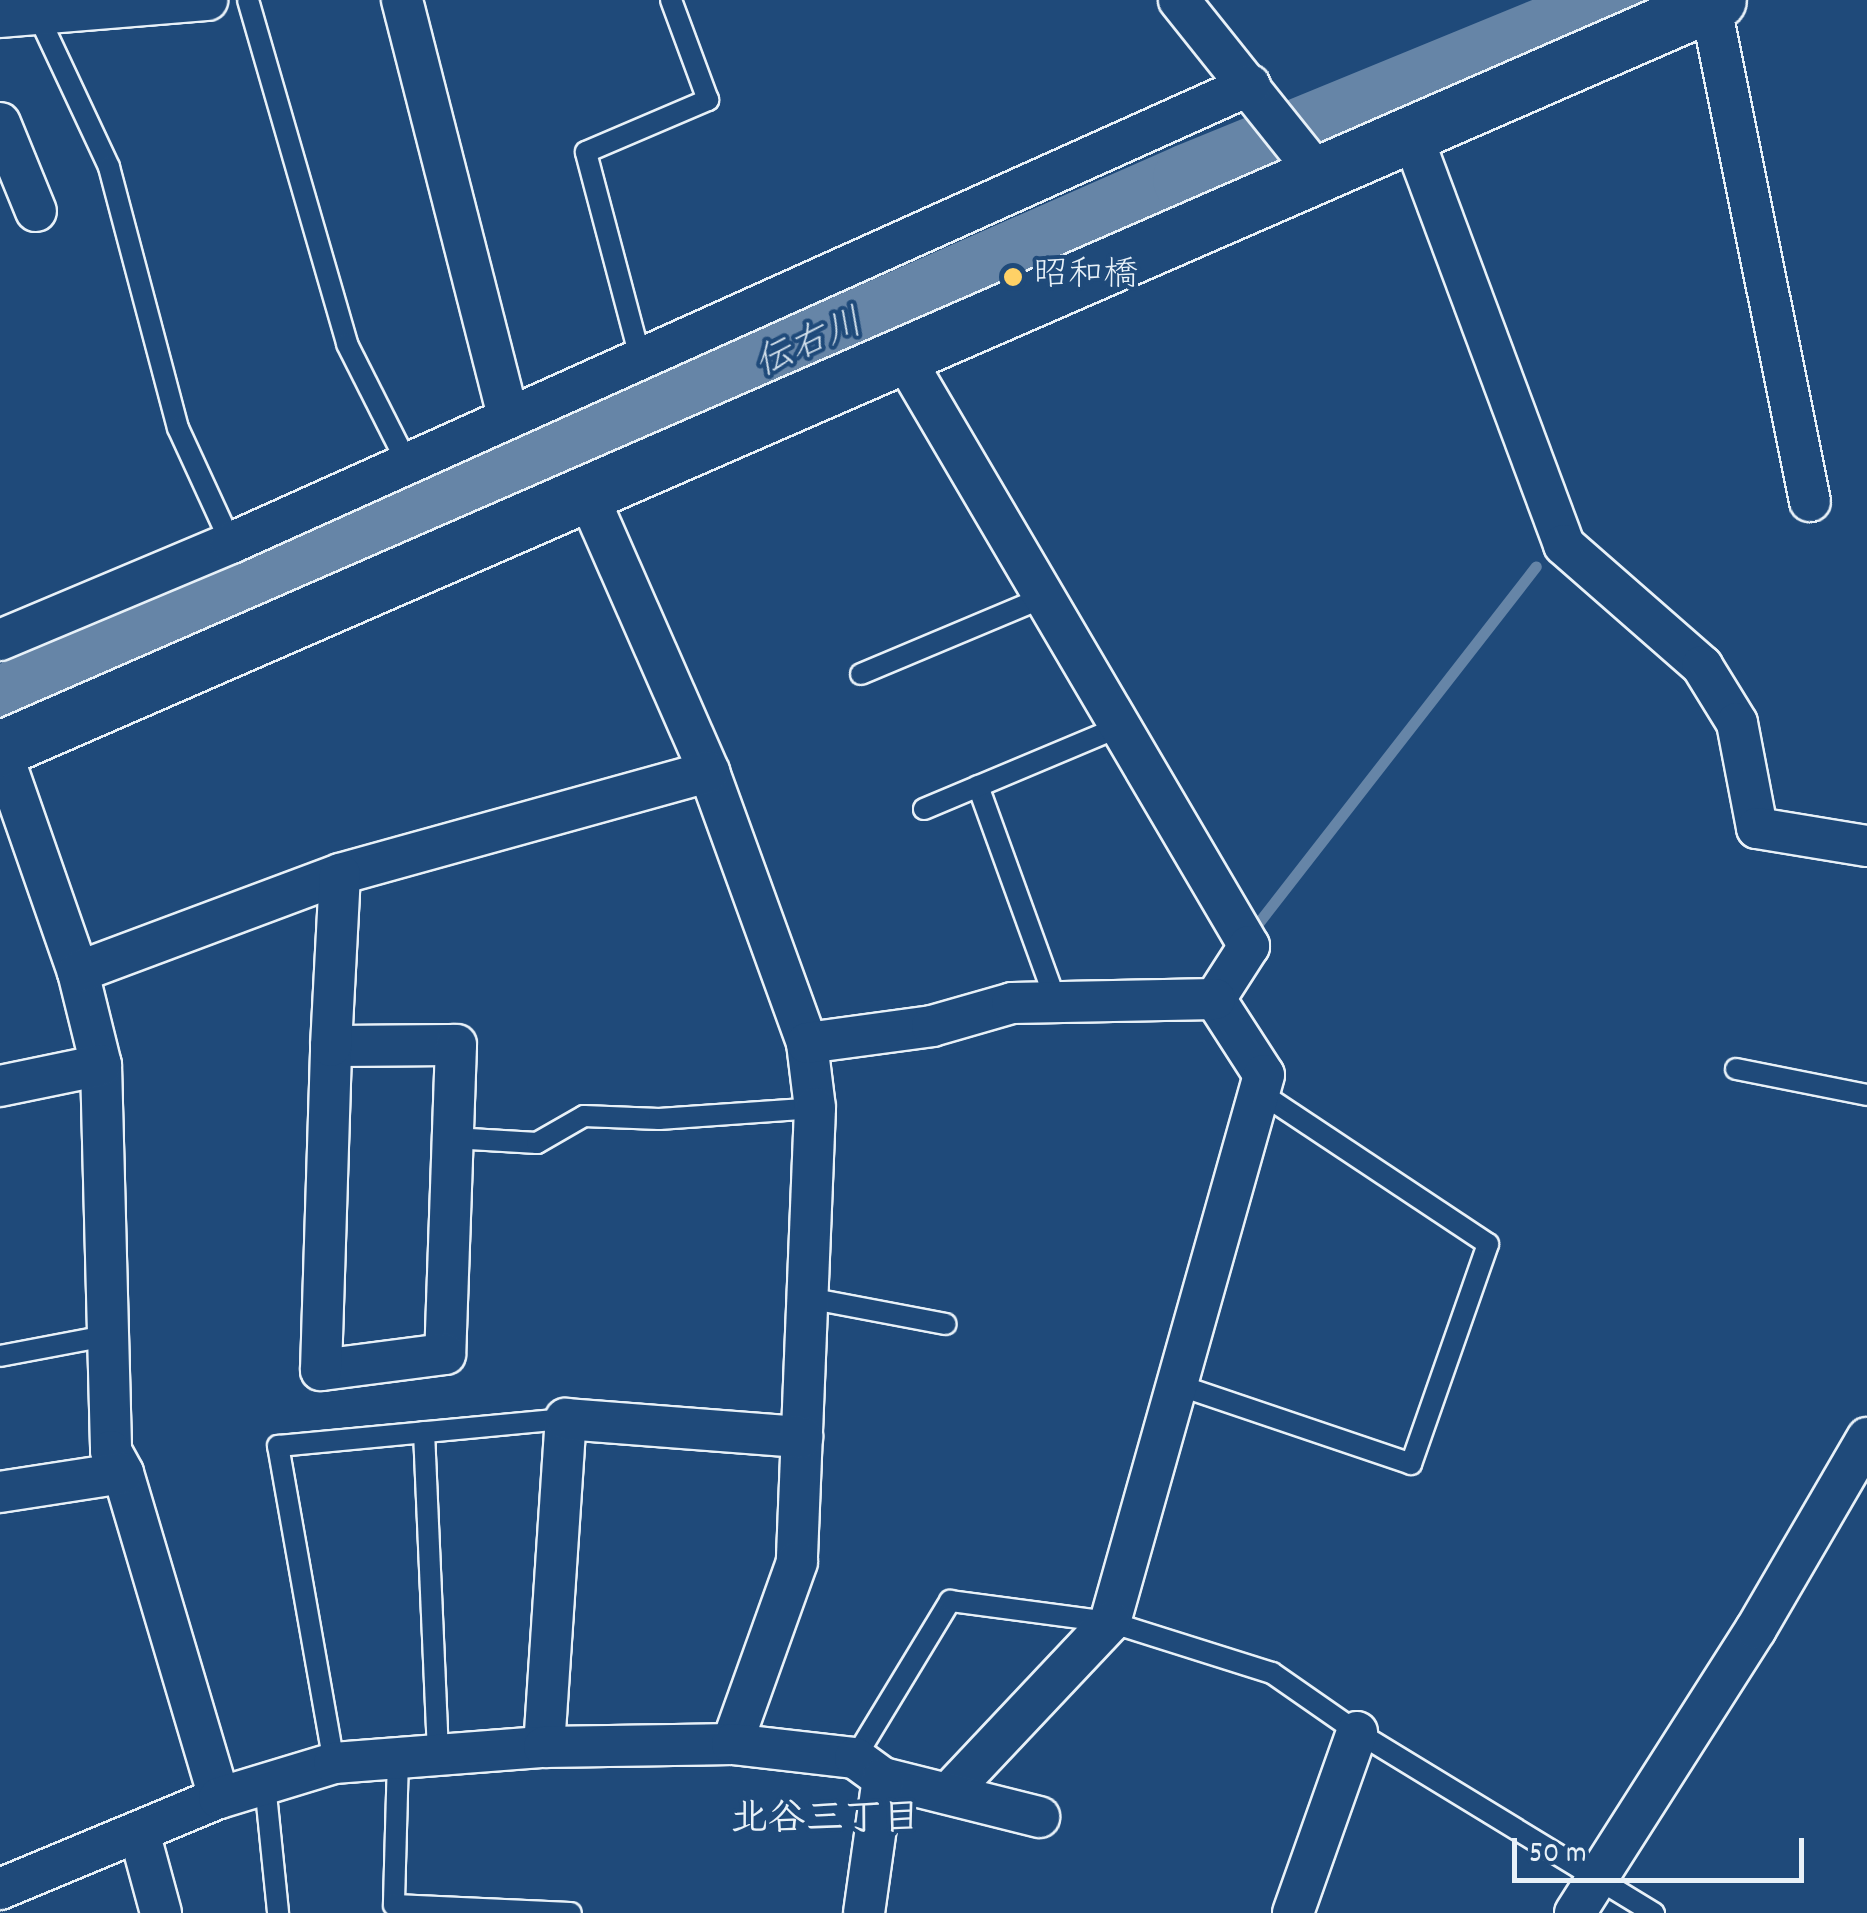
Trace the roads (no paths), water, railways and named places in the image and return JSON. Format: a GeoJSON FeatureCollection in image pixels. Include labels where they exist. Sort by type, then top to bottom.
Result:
{"type":"FeatureCollection","features":[{"type":"Feature","properties":{"kind":"street"},"geometry":{"type":"LineString","coordinates":[[18,15],[106,4],[206,0]]}},
{"type":"Feature","properties":{"kind":"street"},"geometry":{"type":"LineString","coordinates":[[402,0],[508,416]]}},
{"type":"Feature","properties":{"kind":"street"},"geometry":{"type":"LineString","coordinates":[[1179,0],[1312,166]]}},
{"type":"Feature","properties":{"kind":"street"},"geometry":{"type":"LineString","coordinates":[[219,1798],[123,1472],[111,1451],[111,1334],[101,1065],[78,972],[0,749],[1312,166],[1411,133],[1714,2],[1810,500]]}},
{"type":"Feature","properties":{"kind":"street"},"geometry":{"type":"LineString","coordinates":[[0,640],[231,543],[640,357],[1256,94]]}},
{"type":"Feature","properties":{"kind":"street"},"geometry":{"type":"LineString","coordinates":[[0,122],[36,211]]}},
{"type":"Feature","properties":{"kind":"street"},"geometry":{"type":"LineString","coordinates":[[1411,133],[1564,545],[1702,666],[1738,723],[1757,828],[1867,846]]}},
{"type":"Feature","properties":{"kind":"street"},"geometry":{"type":"LineString","coordinates":[[900,351],[1250,946],[1215,999]]}},
{"type":"Feature","properties":{"kind":"street"},"geometry":{"type":"LineString","coordinates":[[584,489],[709,772],[807,1043],[815,1108],[797,1562],[732,1744]]}},
{"type":"Feature","properties":{"kind":"street"},"geometry":{"type":"LineString","coordinates":[[78,972],[340,874],[709,772]]}},
{"type":"Feature","properties":{"kind":"street"},"geometry":{"type":"LineString","coordinates":[[331,1046],[456,1045],[445,1354],[320,1370],[331,1046],[340,874]]}},
{"type":"Feature","properties":{"kind":"street"},"geometry":{"type":"LineString","coordinates":[[807,1043],[932,1026],[1012,1003],[1215,999]]}},
{"type":"Feature","properties":{"kind":"street"},"geometry":{"type":"LineString","coordinates":[[950,1792],[1110,1622],[1264,1075],[1215,999]]}},
{"type":"Feature","properties":{"kind":"street"},"geometry":{"type":"LineString","coordinates":[[0,1086],[101,1065]]}},
{"type":"Feature","properties":{"kind":"street"},"geometry":{"type":"LineString","coordinates":[[544,1747],[566,1419],[802,1437]]}},
{"type":"Feature","properties":{"kind":"street"},"geometry":{"type":"LineString","coordinates":[[1575,1913],[1596,1876],[1850,1505],[1867,1438]]}},
{"type":"Feature","properties":{"kind":"street"},"geometry":{"type":"LineString","coordinates":[[0,1492],[123,1472]]}},
{"type":"Feature","properties":{"kind":"street"},"geometry":{"type":"LineString","coordinates":[[1292,1913],[1357,1732]]}},
{"type":"Feature","properties":{"kind":"street"},"geometry":{"type":"LineString","coordinates":[[0,1889],[219,1798],[334,1763],[544,1747],[732,1744],[869,1768],[1039,1817]]}},
{"type":"Feature","properties":{"kind":"street"},"geometry":{"type":"LineString","coordinates":[[864,1913],[869,1768]]}},
{"type":"Feature","properties":{"kind":"street"},"geometry":{"type":"LineString","coordinates":[[140,1832],[161,1913]]}},
{"type":"Feature","properties":{"kind":"lane"},"geometry":{"type":"LineString","coordinates":[[248,0],[347,344],[406,461]]}},
{"type":"Feature","properties":{"kind":"lane"},"geometry":{"type":"LineString","coordinates":[[640,357],[586,152],[708,100],[671,0]]}},
{"type":"Feature","properties":{"kind":"lane"},"geometry":{"type":"LineString","coordinates":[[18,15],[108,167],[178,428],[231,543]]}},
{"type":"Feature","properties":{"kind":"lane"},"geometry":{"type":"LineString","coordinates":[[861,674],[1042,598]]}},
{"type":"Feature","properties":{"kind":"lane"},"geometry":{"type":"LineString","coordinates":[[924,809],[1119,728]]}},
{"type":"Feature","properties":{"kind":"lane"},"geometry":{"type":"LineString","coordinates":[[978,786],[1056,1002]]}},
{"type":"Feature","properties":{"kind":"lane"},"geometry":{"type":"LineString","coordinates":[[1736,1069],[1867,1095]]}},
{"type":"Feature","properties":{"kind":"lane"},"geometry":{"type":"LineString","coordinates":[[1178,1385],[1412,1464],[1488,1244],[1259,1092]]}},
{"type":"Feature","properties":{"kind":"lane"},"geometry":{"type":"LineString","coordinates":[[453,1138],[537,1143],[584,1116],[660,1120],[815,1108]]}},
{"type":"Feature","properties":{"kind":"lane"},"geometry":{"type":"LineString","coordinates":[[808,1298],[946,1324]]}},
{"type":"Feature","properties":{"kind":"lane"},"geometry":{"type":"LineString","coordinates":[[0,1356],[111,1334]]}},
{"type":"Feature","properties":{"kind":"lane"},"geometry":{"type":"LineString","coordinates":[[334,1763],[278,1446],[566,1419]]}},
{"type":"Feature","properties":{"kind":"lane"},"geometry":{"type":"LineString","coordinates":[[424,1432],[438,1755]]}},
{"type":"Feature","properties":{"kind":"lane"},"geometry":{"type":"LineString","coordinates":[[869,1768],[950,1601],[1110,1622],[1272,1673],[1357,1732],[1654,1913]]}},
{"type":"Feature","properties":{"kind":"lane"},"geometry":{"type":"LineString","coordinates":[[398,1758],[394,1905],[572,1913]]}},
{"type":"Feature","properties":{"kind":"lane"},"geometry":{"type":"LineString","coordinates":[[264,1784],[278,1913]]}},
{"type":"Feature","properties":{"kind":"waterway","name":"伝右川"},"geometry":{"type":"LineString","coordinates":[[0,702],[1188,179],[1624,0]]}},
{"type":"Feature","properties":{"kind":"waterway"},"geometry":{"type":"LineString","coordinates":[[1252,931],[1536,566]]}},
{"type":"Feature","properties":{"kind":"place","name":"昭和橋"},"geometry":{"type":"Point","coordinates":[1013,277]}},
{"type":"Feature","properties":{"kind":"district","name":"北谷三丁目"},"geometry":{"type":"Point","coordinates":[825,1822]}}]}
